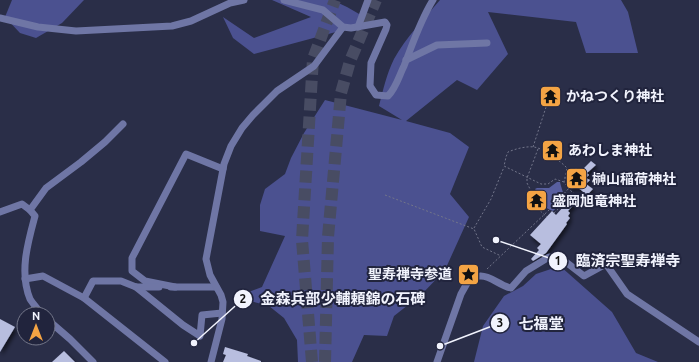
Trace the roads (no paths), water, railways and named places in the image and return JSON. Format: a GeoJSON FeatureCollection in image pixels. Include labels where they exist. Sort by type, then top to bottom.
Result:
{"type":"FeatureCollection","features":[{"type":"Feature","properties":{"kind":"street"},"geometry":{"type":"LineString","coordinates":[[0,18],[38,28],[76,31],[172,26],[191,21],[230,3],[244,0]]}},
{"type":"Feature","properties":{"kind":"street"},"geometry":{"type":"LineString","coordinates":[[284,0],[323,10],[343,27],[385,22],[387,25],[386,29],[371,62],[370,86],[376,95],[388,96],[392,92],[419,26],[433,0]]}},
{"type":"Feature","properties":{"kind":"street"},"geometry":{"type":"LineString","coordinates":[[358,26],[368,0]]}},
{"type":"Feature","properties":{"kind":"street"},"geometry":{"type":"LineString","coordinates":[[211,362],[222,319],[223,302],[221,295],[210,275],[206,259],[223,169],[231,146],[252,115],[277,91],[314,66],[343,27]]}},
{"type":"Feature","properties":{"kind":"street"},"geometry":{"type":"LineString","coordinates":[[406,60],[437,45],[487,43]]}},
{"type":"Feature","properties":{"kind":"street"},"geometry":{"type":"LineString","coordinates":[[30,210],[46,188],[82,162],[123,124]]}},
{"type":"Feature","properties":{"kind":"street"},"geometry":{"type":"LineString","coordinates":[[175,287],[145,281],[132,271],[132,258],[186,154],[223,169]]}},
{"type":"Feature","properties":{"kind":"street"},"geometry":{"type":"LineString","coordinates":[[0,212],[22,204],[35,216],[27,246],[25,279],[31,299],[36,306]]}},
{"type":"Feature","properties":{"kind":"street"},"geometry":{"type":"LineString","coordinates":[[437,362],[461,294],[470,278],[481,275],[491,279],[503,287],[511,288],[526,271],[549,257],[562,259],[584,276],[606,264],[627,294],[699,342]]}},
{"type":"Feature","properties":{"kind":"street"},"geometry":{"type":"LineString","coordinates":[[25,279],[43,276],[84,298],[165,362]]}},
{"type":"Feature","properties":{"kind":"street"},"geometry":{"type":"LineString","coordinates":[[84,298],[93,281],[121,281],[136,287],[183,325],[200,336],[202,315],[222,313]]}},
{"type":"Feature","properties":{"kind":"street"},"geometry":{"type":"LineString","coordinates":[[136,287],[216,287]]}},
{"type":"Feature","properties":{"kind":"street"},"geometry":{"type":"LineString","coordinates":[[56,327],[93,362]]}},
{"type":"Feature","properties":{"kind":"tunnel"},"geometry":{"type":"LineString","coordinates":[[312,362],[302,240],[313,59],[335,0]]}},
{"type":"Feature","properties":{"kind":"tunnel"},"geometry":{"type":"LineString","coordinates":[[325,362],[328,237],[341,93],[350,61],[376,0]]}},
{"type":"Feature","properties":{"kind":"place","name":"かねつくり神社"},"geometry":{"type":"Point","coordinates":[550,96]}},
{"type":"Feature","properties":{"kind":"place","name":"あわしま神社"},"geometry":{"type":"Point","coordinates":[553,150]}},
{"type":"Feature","properties":{"kind":"place","name":"榊山稲荷神社"},"geometry":{"type":"Point","coordinates":[577,179]}},
{"type":"Feature","properties":{"kind":"place","name":"盛岡旭竜神社"},"geometry":{"type":"Point","coordinates":[537,201]}},
{"type":"Feature","properties":{"kind":"place","name":"臨済宗聖寿禅寺"},"geometry":{"type":"Point","coordinates":[496,240]}},
{"type":"Feature","properties":{"kind":"place","name":"聖寿禅寺参道"},"geometry":{"type":"Point","coordinates":[468,274]}},
{"type":"Feature","properties":{"kind":"place","name":"金森兵部少輔頼錦の石碑"},"geometry":{"type":"Point","coordinates":[194,343]}},
{"type":"Feature","properties":{"kind":"place","name":"七福堂"},"geometry":{"type":"Point","coordinates":[440,346]}}]}
